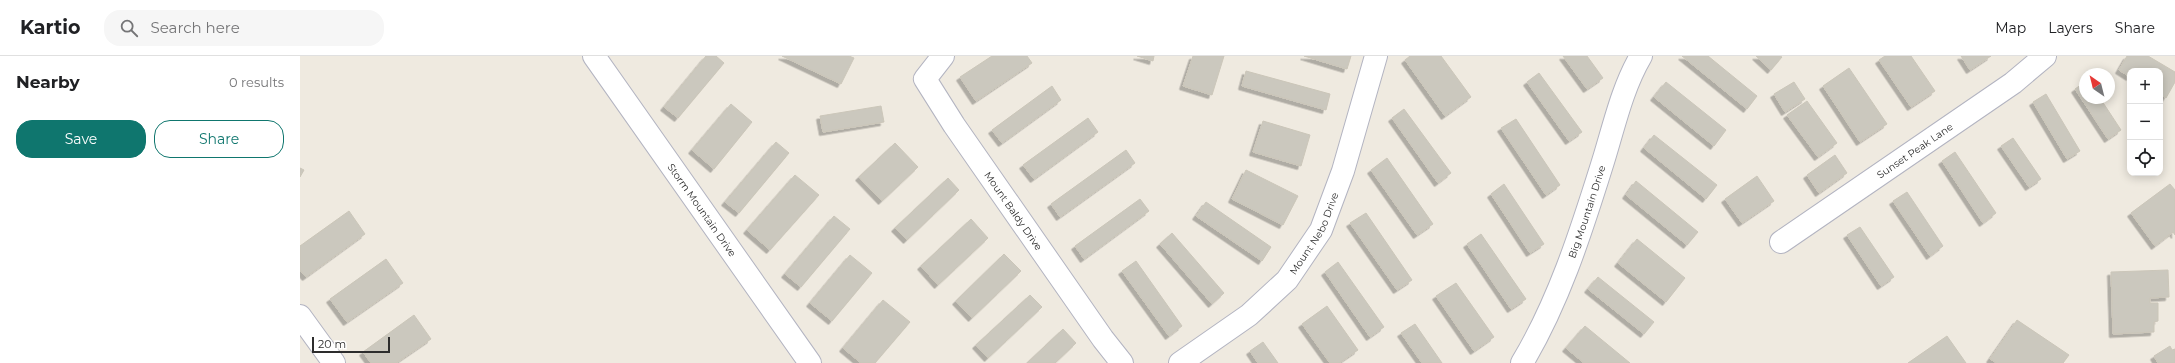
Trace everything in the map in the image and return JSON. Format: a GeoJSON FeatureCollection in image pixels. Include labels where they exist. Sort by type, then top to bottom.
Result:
{"type":"FeatureCollection","features":[{"type":"Feature","properties":{"kind":"street","name":"Storm Mountain Drive"},"geometry":{"type":"LineString","coordinates":[[594,56],[810,363]]}},
{"type":"Feature","properties":{"kind":"street","name":"Mount Baldy Drive"},"geometry":{"type":"LineString","coordinates":[[942,56],[925,80],[963,138],[1098,332],[1122,363]]}},
{"type":"Feature","properties":{"kind":"street","name":"Mount Nebo Drive"},"geometry":{"type":"LineString","coordinates":[[1180,363],[1249,315],[1287,280],[1320,230],[1343,171],[1376,56]]}},
{"type":"Feature","properties":{"kind":"street","name":"Big Mountain Drive"},"geometry":{"type":"LineString","coordinates":[[1522,363],[1542,328],[1558,292],[1601,169],[1624,93],[1640,56]]}},
{"type":"Feature","properties":{"kind":"street","name":"Sunset Peak Lane"},"geometry":{"type":"LineString","coordinates":[[1781,242],[2013,83],[2045,56]]}},
{"type":"Feature","properties":{"kind":"street"},"geometry":{"type":"LineString","coordinates":[[300,316],[334,363]]}},
{"type":"Feature","properties":{"kind":"building"},"geometry":{"type":"Polygon","coordinates":[[[706,56],[716,56],[724,63],[678,118],[664,107],[706,56]]]}},
{"type":"Feature","properties":{"kind":"building"},"geometry":{"type":"Polygon","coordinates":[[[782,56],[849,56],[854,58],[841,84],[782,56]]]}},
{"type":"Feature","properties":{"kind":"building"},"geometry":{"type":"Polygon","coordinates":[[[992,56],[1027,56],[1032,63],[976,101],[960,77],[992,56]]]}},
{"type":"Feature","properties":{"kind":"building"},"geometry":{"type":"Polygon","coordinates":[[[1137,56],[1154,56],[1153,61],[1137,56]]]}},
{"type":"Feature","properties":{"kind":"building"},"geometry":{"type":"Polygon","coordinates":[[[1193,56],[1224,56],[1212,95],[1183,86],[1193,56]]]}},
{"type":"Feature","properties":{"kind":"building"},"geometry":{"type":"Polygon","coordinates":[[[1304,56],[1351,56],[1347,69],[1304,56]]]}},
{"type":"Feature","properties":{"kind":"building"},"geometry":{"type":"Polygon","coordinates":[[[1410,56],[1441,56],[1471,97],[1445,116],[1405,60],[1410,56]]]}},
{"type":"Feature","properties":{"kind":"building"},"geometry":{"type":"Polygon","coordinates":[[[1563,56],[1587,56],[1603,78],[1587,89],[1563,56]]]}},
{"type":"Feature","properties":{"kind":"building"},"geometry":{"type":"Polygon","coordinates":[[[1682,56],[1708,56],[1757,96],[1747,109],[1682,56]]]}},
{"type":"Feature","properties":{"kind":"building"},"geometry":{"type":"Polygon","coordinates":[[[1756,56],[1780,56],[1782,57],[1771,70],[1756,56]]]}},
{"type":"Feature","properties":{"kind":"building"},"geometry":{"type":"Polygon","coordinates":[[[1885,56],[1911,56],[1935,91],[1911,107],[1879,60],[1885,56]]]}},
{"type":"Feature","properties":{"kind":"building"},"geometry":{"type":"Polygon","coordinates":[[[1961,56],[1991,56],[1970,70],[1961,56]]]}},
{"type":"Feature","properties":{"kind":"building"},"geometry":{"type":"Polygon","coordinates":[[[2127,56],[2148,56],[2175,72],[2175,82],[2166,98],[2163,96],[2163,68],[2127,68],[2127,75],[2119,70],[2127,56]]]}},
{"type":"Feature","properties":{"kind":"building"},"geometry":{"type":"Polygon","coordinates":[[[1849,68],[1887,124],[1860,142],[1823,86],[1849,68]]]}},
{"type":"Feature","properties":{"kind":"building"},"geometry":{"type":"Polygon","coordinates":[[[1246,71],[1330,94],[1326,110],[1242,86],[1246,71]]]}},
{"type":"Feature","properties":{"kind":"building"},"geometry":{"type":"Polygon","coordinates":[[[1539,73],[1582,132],[1569,141],[1527,82],[1539,73]]]}},
{"type":"Feature","properties":{"kind":"building"},"geometry":{"type":"Polygon","coordinates":[[[1666,82],[1726,130],[1714,146],[1654,97],[1666,82]]]}},
{"type":"Feature","properties":{"kind":"building"},"geometry":{"type":"Polygon","coordinates":[[[1794,82],[1805,99],[1785,112],[1774,94],[1794,82]]]}},
{"type":"Feature","properties":{"kind":"building"},"geometry":{"type":"Polygon","coordinates":[[[1052,86],[1061,100],[1002,143],[992,130],[1052,86]]]}},
{"type":"Feature","properties":{"kind":"building"},"geometry":{"type":"Polygon","coordinates":[[[2079,86],[2079,95],[2075,89],[2079,86]]]}},
{"type":"Feature","properties":{"kind":"building"},"geometry":{"type":"Polygon","coordinates":[[[2046,94],[2080,151],[2067,159],[2033,102],[2046,94]]]}},
{"type":"Feature","properties":{"kind":"building"},"geometry":{"type":"Polygon","coordinates":[[[1807,101],[1837,143],[1818,157],[1787,115],[1807,101]]]}},
{"type":"Feature","properties":{"kind":"building"},"geometry":{"type":"Polygon","coordinates":[[[731,104],[752,122],[714,169],[692,150],[731,104]]]}},
{"type":"Feature","properties":{"kind":"building"},"geometry":{"type":"Polygon","coordinates":[[[2085,104],[2104,104],[2121,130],[2108,139],[2085,104]]]}},
{"type":"Feature","properties":{"kind":"building"},"geometry":{"type":"Polygon","coordinates":[[[881,106],[884,122],[823,132],[820,116],[881,106]]]}},
{"type":"Feature","properties":{"kind":"building"},"geometry":{"type":"Polygon","coordinates":[[[1404,109],[1451,173],[1438,183],[1392,118],[1404,109]]]}},
{"type":"Feature","properties":{"kind":"building"},"geometry":{"type":"Polygon","coordinates":[[[1088,118],[1098,132],[1034,179],[1023,165],[1088,118]]]}},
{"type":"Feature","properties":{"kind":"building"},"geometry":{"type":"Polygon","coordinates":[[[1516,119],[1560,185],[1546,195],[1501,128],[1516,119]]]}},
{"type":"Feature","properties":{"kind":"building"},"geometry":{"type":"Polygon","coordinates":[[[1263,121],[1310,135],[1301,166],[1253,152],[1263,121]]]}},
{"type":"Feature","properties":{"kind":"building"},"geometry":{"type":"Polygon","coordinates":[[[1654,135],[1717,185],[1706,199],[1644,148],[1654,135]]]}},
{"type":"Feature","properties":{"kind":"building"},"geometry":{"type":"Polygon","coordinates":[[[2013,138],[2041,179],[2029,187],[2001,146],[2013,138]]]}},
{"type":"Feature","properties":{"kind":"building"},"geometry":{"type":"Polygon","coordinates":[[[776,142],[789,153],[739,213],[725,202],[776,142]]]}},
{"type":"Feature","properties":{"kind":"building"},"geometry":{"type":"Polygon","coordinates":[[[895,143],[918,167],[882,201],[859,177],[895,143]]]}},
{"type":"Feature","properties":{"kind":"building"},"geometry":{"type":"Polygon","coordinates":[[[1126,150],[1135,163],[1060,217],[1051,204],[1126,150]]]}},
{"type":"Feature","properties":{"kind":"building"},"geometry":{"type":"Polygon","coordinates":[[[1955,152],[1996,213],[1983,223],[1942,161],[1955,152]]]}},
{"type":"Feature","properties":{"kind":"building"},"geometry":{"type":"Polygon","coordinates":[[[1835,155],[1847,173],[1819,193],[1807,175],[1835,155]]]}},
{"type":"Feature","properties":{"kind":"building"},"geometry":{"type":"Polygon","coordinates":[[[1387,158],[1433,224],[1417,235],[1371,170],[1387,158]]]}},
{"type":"Feature","properties":{"kind":"building"},"geometry":{"type":"Polygon","coordinates":[[[300,168],[304,170],[300,177],[300,168]]]}},
{"type":"Feature","properties":{"kind":"building"},"geometry":{"type":"Polygon","coordinates":[[[1246,170],[1298,196],[1283,225],[1232,199],[1246,170]]]}},
{"type":"Feature","properties":{"kind":"building"},"geometry":{"type":"Polygon","coordinates":[[[795,175],[819,195],[770,250],[747,230],[795,175]]]}},
{"type":"Feature","properties":{"kind":"building"},"geometry":{"type":"Polygon","coordinates":[[[1757,176],[1774,201],[1742,223],[1725,199],[1757,176]]]}},
{"type":"Feature","properties":{"kind":"building"},"geometry":{"type":"Polygon","coordinates":[[[948,178],[959,190],[907,240],[895,228],[948,178]]]}},
{"type":"Feature","properties":{"kind":"building"},"geometry":{"type":"Polygon","coordinates":[[[1636,181],[1698,232],[1687,245],[1626,195],[1636,181]]]}},
{"type":"Feature","properties":{"kind":"building"},"geometry":{"type":"Polygon","coordinates":[[[1504,184],[1544,244],[1530,253],[1491,194],[1504,184]]]}},
{"type":"Feature","properties":{"kind":"building"},"geometry":{"type":"Polygon","coordinates":[[[2170,184],[2175,190],[2175,235],[2173,232],[2155,246],[2131,213],[2170,184]]]}},
{"type":"Feature","properties":{"kind":"building"},"geometry":{"type":"Polygon","coordinates":[[[1907,192],[1943,246],[1930,256],[1893,201],[1907,192]]]}},
{"type":"Feature","properties":{"kind":"building"},"geometry":{"type":"Polygon","coordinates":[[[1140,199],[1149,211],[1084,259],[1075,246],[1140,199]]]}},
{"type":"Feature","properties":{"kind":"building"},"geometry":{"type":"Polygon","coordinates":[[[1206,202],[1271,247],[1262,261],[1196,216],[1206,202]]]}},
{"type":"Feature","properties":{"kind":"building"},"geometry":{"type":"Polygon","coordinates":[[[349,211],[365,234],[306,277],[300,270],[300,246],[349,211]]]}},
{"type":"Feature","properties":{"kind":"building"},"geometry":{"type":"Polygon","coordinates":[[[1366,213],[1412,280],[1397,290],[1350,223],[1366,213]]]}},
{"type":"Feature","properties":{"kind":"building"},"geometry":{"type":"Polygon","coordinates":[[[834,216],[850,229],[801,287],[785,274],[834,216]]]}},
{"type":"Feature","properties":{"kind":"building"},"geometry":{"type":"Polygon","coordinates":[[[971,219],[988,238],[938,285],[921,266],[971,219]]]}},
{"type":"Feature","properties":{"kind":"building"},"geometry":{"type":"Polygon","coordinates":[[[1860,227],[1894,277],[1881,286],[1847,235],[1860,227]]]}},
{"type":"Feature","properties":{"kind":"building"},"geometry":{"type":"Polygon","coordinates":[[[1172,233],[1224,293],[1212,304],[1160,244],[1172,233]]]}},
{"type":"Feature","properties":{"kind":"building"},"geometry":{"type":"Polygon","coordinates":[[[1481,234],[1526,299],[1511,309],[1467,244],[1481,234]]]}},
{"type":"Feature","properties":{"kind":"building"},"geometry":{"type":"Polygon","coordinates":[[[1637,239],[1685,278],[1666,302],[1618,263],[1637,239]]]}},
{"type":"Feature","properties":{"kind":"building"},"geometry":{"type":"Polygon","coordinates":[[[1004,254],[1021,271],[972,318],[956,301],[1004,254]]]}},
{"type":"Feature","properties":{"kind":"building"},"geometry":{"type":"Polygon","coordinates":[[[850,255],[872,273],[832,321],[810,303],[850,255]]]}},
{"type":"Feature","properties":{"kind":"building"},"geometry":{"type":"Polygon","coordinates":[[[386,259],[403,283],[347,322],[330,299],[386,259]]]}},
{"type":"Feature","properties":{"kind":"building"},"geometry":{"type":"Polygon","coordinates":[[[1136,261],[1182,326],[1169,336],[1122,271],[1136,261]]]}},
{"type":"Feature","properties":{"kind":"building"},"geometry":{"type":"Polygon","coordinates":[[[1338,262],[1384,327],[1370,337],[1325,272],[1338,262]]]}},
{"type":"Feature","properties":{"kind":"building"},"geometry":{"type":"Polygon","coordinates":[[[2168,270],[2169,297],[2150,298],[2150,303],[2158,303],[2158,321],[2154,322],[2154,332],[2113,334],[2111,272],[2168,270]]]}},
{"type":"Feature","properties":{"kind":"building"},"geometry":{"type":"Polygon","coordinates":[[[1598,277],[1654,322],[1644,334],[1588,289],[1598,277]]]}},
{"type":"Feature","properties":{"kind":"building"},"geometry":{"type":"Polygon","coordinates":[[[1456,283],[1494,337],[1474,351],[1436,296],[1456,283]]]}},
{"type":"Feature","properties":{"kind":"building"},"geometry":{"type":"Polygon","coordinates":[[[1030,295],[1042,307],[988,358],[976,345],[1030,295]]]}},
{"type":"Feature","properties":{"kind":"building"},"geometry":{"type":"Polygon","coordinates":[[[883,300],[910,322],[875,363],[861,363],[843,348],[883,300]]]}},
{"type":"Feature","properties":{"kind":"building"},"geometry":{"type":"Polygon","coordinates":[[[1327,306],[1358,350],[1339,363],[1330,363],[1302,324],[1327,306]]]}},
{"type":"Feature","properties":{"kind":"building"},"geometry":{"type":"Polygon","coordinates":[[[414,315],[431,339],[396,363],[371,363],[363,352],[414,315]]]}},
{"type":"Feature","properties":{"kind":"building"},"geometry":{"type":"Polygon","coordinates":[[[2017,320],[2069,355],[2063,363],[1997,363],[1990,359],[2017,320]]]}},
{"type":"Feature","properties":{"kind":"building"},"geometry":{"type":"Polygon","coordinates":[[[1415,324],[1442,363],[1422,363],[1401,333],[1415,324]]]}},
{"type":"Feature","properties":{"kind":"building"},"geometry":{"type":"Polygon","coordinates":[[[1585,326],[1630,363],[1584,363],[1566,348],[1585,326]]]}},
{"type":"Feature","properties":{"kind":"building"},"geometry":{"type":"Polygon","coordinates":[[[1063,329],[1076,343],[1055,363],[1027,363],[1063,329]]]}},
{"type":"Feature","properties":{"kind":"building"},"geometry":{"type":"Polygon","coordinates":[[[1947,336],[1966,363],[1908,363],[1947,336]]]}},
{"type":"Feature","properties":{"kind":"building"},"geometry":{"type":"Polygon","coordinates":[[[1263,342],[1278,363],[1258,363],[1250,351],[1263,342]]]}},
{"type":"Feature","properties":{"kind":"building"},"geometry":{"type":"Polygon","coordinates":[[[2170,346],[2172,350],[2175,349],[2175,363],[2158,363],[2154,356],[2170,346]]]}}]}
